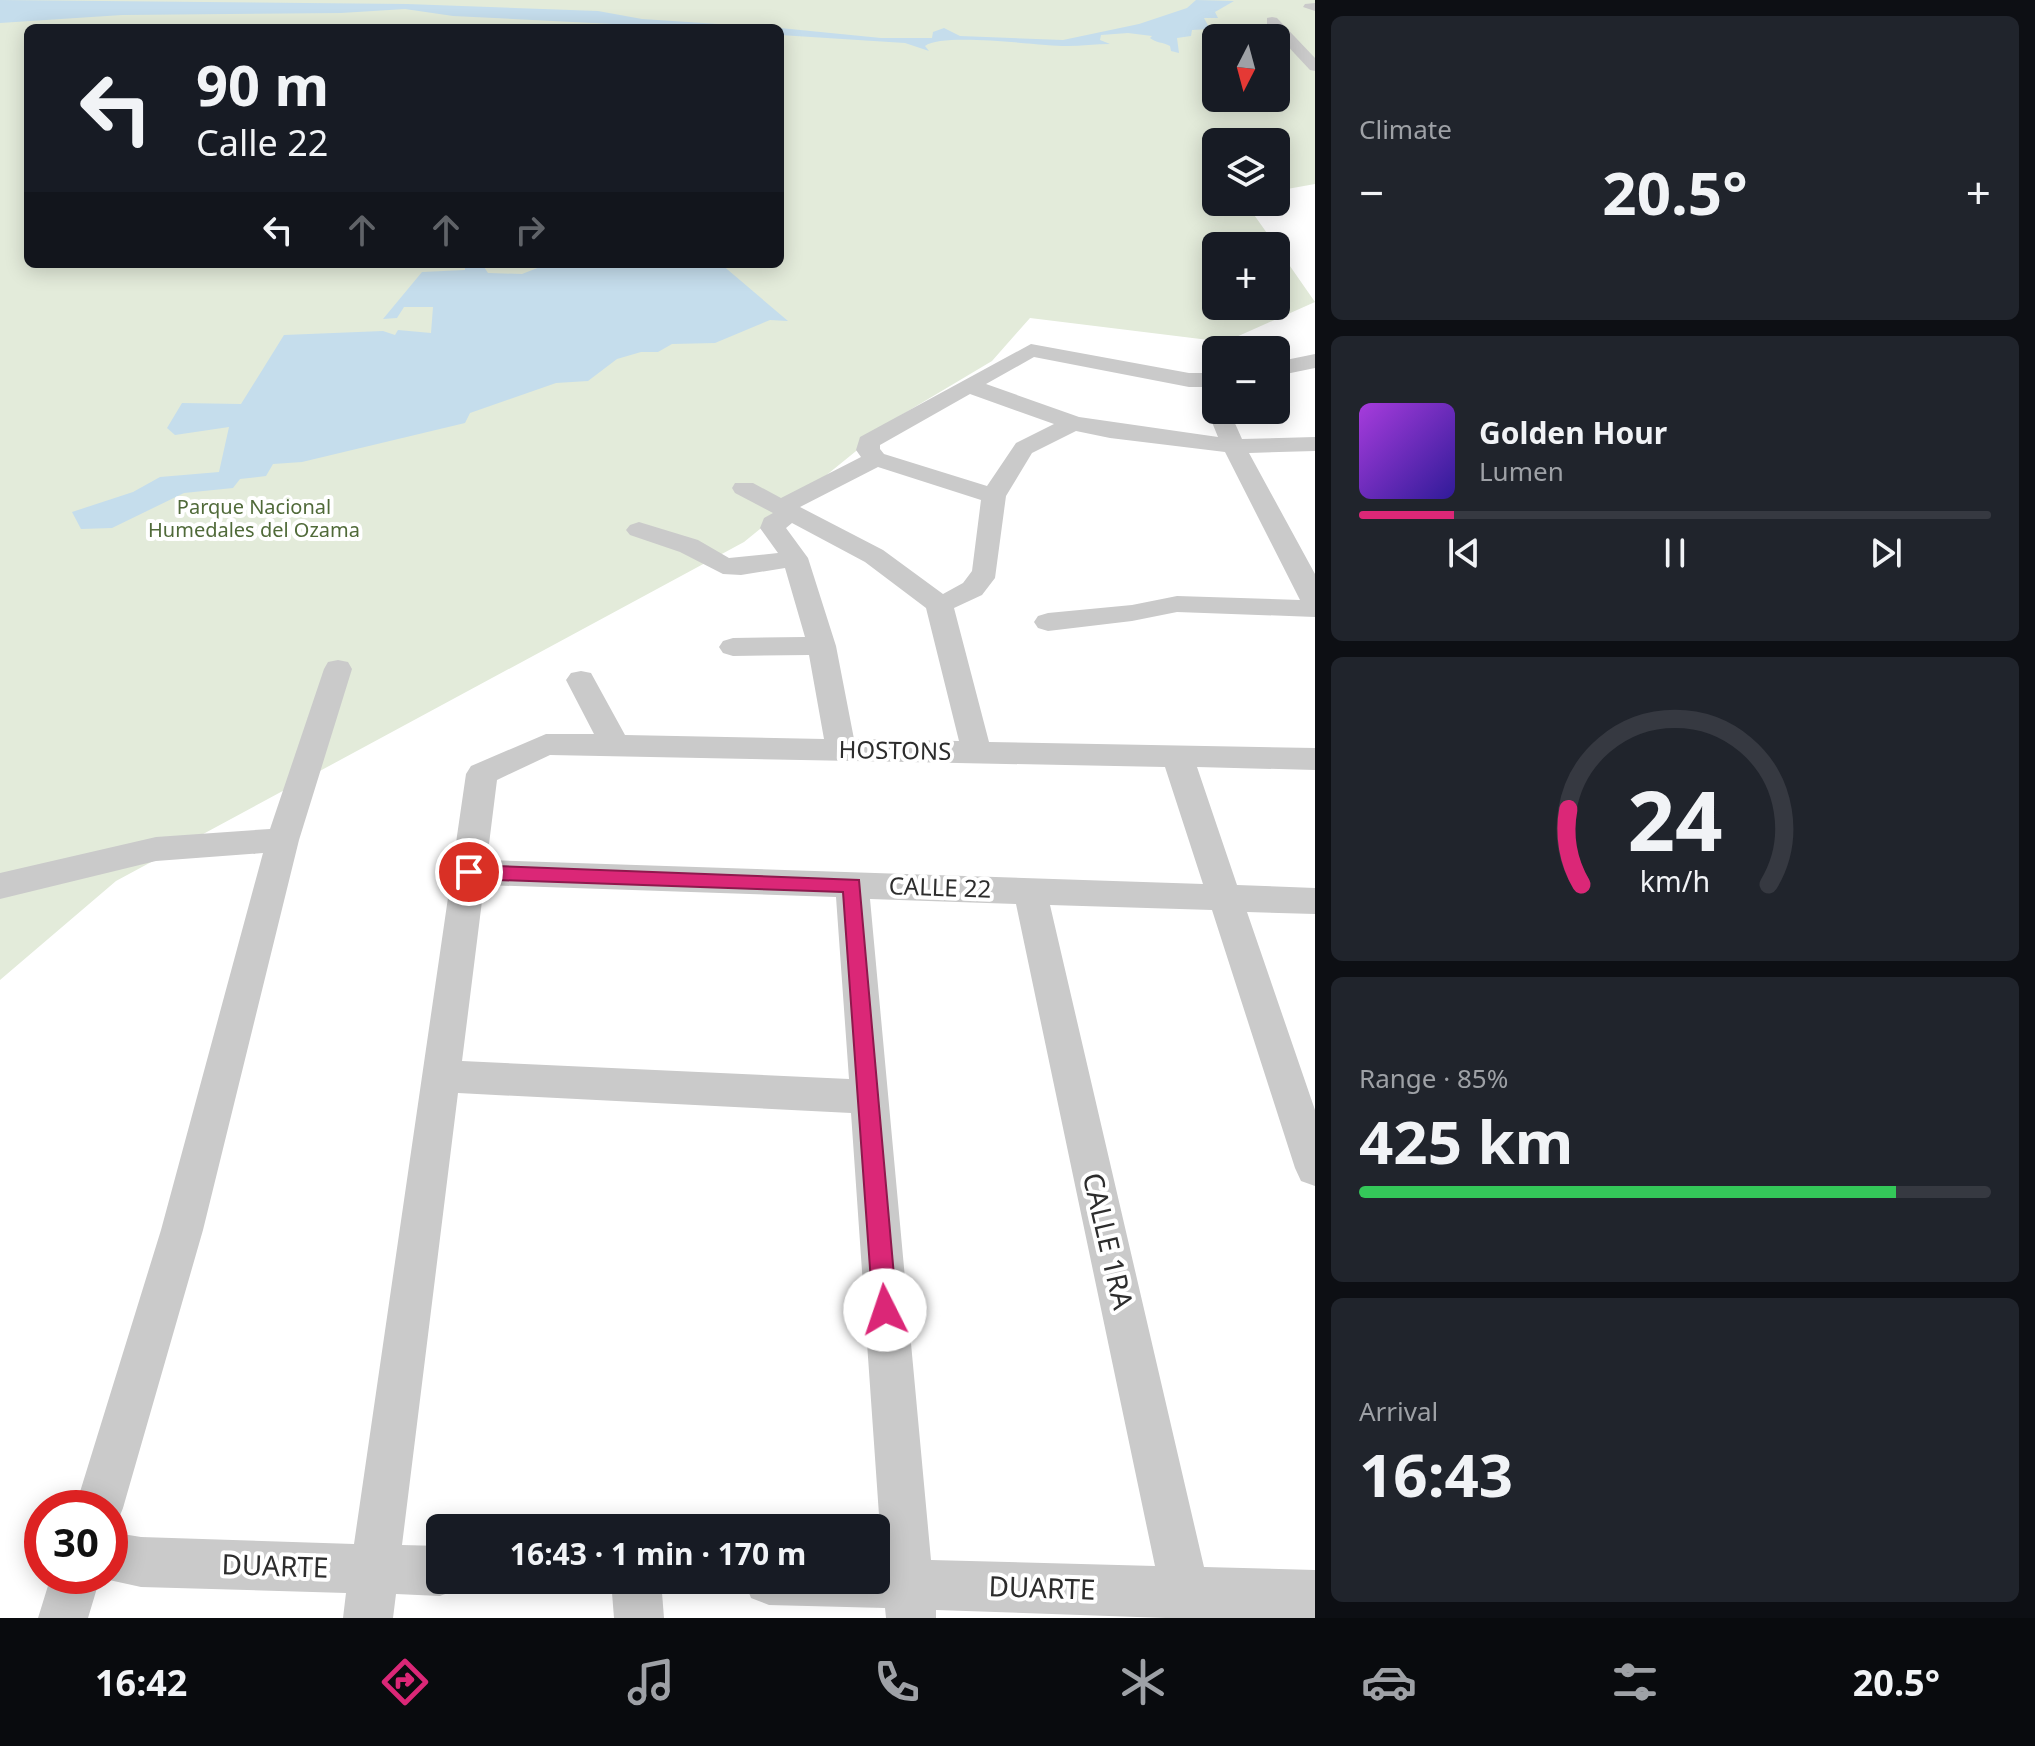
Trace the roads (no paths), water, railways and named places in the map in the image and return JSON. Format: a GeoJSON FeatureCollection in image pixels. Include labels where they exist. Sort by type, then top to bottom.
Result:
{"type":"FeatureCollection","features":[{"type":"Feature","properties":{"kind":"street"},"geometry":{"type":"LineString","coordinates":[[1272,21],[1315,67]]}},
{"type":"Feature","properties":{"kind":"street"},"geometry":{"type":"LineString","coordinates":[[994,496],[876,459],[868,450],[868,442],[1031,350],[1098,365],[1202,380]]}},
{"type":"Feature","properties":{"kind":"street"},"geometry":{"type":"LineString","coordinates":[[1290,367],[1315,361]]}},
{"type":"Feature","properties":{"kind":"street"},"geometry":{"type":"LineString","coordinates":[[1290,371],[1315,381]]}},
{"type":"Feature","properties":{"kind":"street"},"geometry":{"type":"LineString","coordinates":[[967,385],[1073,423],[1232,446],[1315,444]]}},
{"type":"Feature","properties":{"kind":"street"},"geometry":{"type":"LineString","coordinates":[[939,604],[973,591],[981,583],[994,496],[1024,448],[1073,423]]}},
{"type":"Feature","properties":{"kind":"street"},"geometry":{"type":"LineString","coordinates":[[1224,424],[1232,446],[1305,558],[1315,602]]}},
{"type":"Feature","properties":{"kind":"street"},"geometry":{"type":"LineString","coordinates":[[841,750],[822,646],[795,558],[773,528],[773,523],[787,510],[876,459]]}},
{"type":"Feature","properties":{"kind":"street"},"geometry":{"type":"LineString","coordinates":[[744,488],[874,556],[939,604],[977,753]]}},
{"type":"Feature","properties":{"kind":"street"},"geometry":{"type":"LineString","coordinates":[[639,530],[689,546],[723,566],[741,567],[795,558]]}},
{"type":"Feature","properties":{"kind":"street"},"geometry":{"type":"LineString","coordinates":[[1048,622],[1132,613],[1177,604],[1315,609]]}},
{"type":"Feature","properties":{"kind":"street"},"geometry":{"type":"LineString","coordinates":[[733,647],[822,646]]}},
{"type":"Feature","properties":{"kind":"street"},"geometry":{"type":"LineString","coordinates":[[104,1490],[182,1230],[283,840],[338,669]]}},
{"type":"Feature","properties":{"kind":"street"},"geometry":{"type":"LineString","coordinates":[[581,680],[615,745]]}},
{"type":"Feature","properties":{"kind":"street","name":"HOSTONS"},"geometry":{"type":"LineString","coordinates":[[469,872],[482,774],[546,744],[1315,759]]}},
{"type":"Feature","properties":{"kind":"street"},"geometry":{"type":"LineString","coordinates":[[1178,758],[1315,1168]]}},
{"type":"Feature","properties":{"kind":"street"},"geometry":{"type":"LineString","coordinates":[[0,886],[156,849],[283,840]]}},
{"type":"Feature","properties":{"kind":"street"},"geometry":{"type":"LineString","coordinates":[[368,1618],[469,872]]}},
{"type":"Feature","properties":{"kind":"street","name":"CALLE 22"},"geometry":{"type":"LineString","coordinates":[[469,872],[1315,901]]}},
{"type":"Feature","properties":{"kind":"street"},"geometry":{"type":"LineString","coordinates":[[852,885],[909,1601]]}},
{"type":"Feature","properties":{"kind":"street","name":"CALLE 1RA"},"geometry":{"type":"LineString","coordinates":[[1030,891],[1189,1605]]}},
{"type":"Feature","properties":{"kind":"street"},"geometry":{"type":"LineString","coordinates":[[441,1076],[868,1097]]}},
{"type":"Feature","properties":{"kind":"street","name":"DUARTE"},"geometry":{"type":"LineString","coordinates":[[128,1560],[426,1571]]}},
{"type":"Feature","properties":{"kind":"street"},"geometry":{"type":"LineString","coordinates":[[63,1618],[70,1594]]}},
{"type":"Feature","properties":{"kind":"street"},"geometry":{"type":"LineString","coordinates":[[637,1594],[639,1618]]}},
{"type":"Feature","properties":{"kind":"street","name":"DUARTE"},"geometry":{"type":"LineString","coordinates":[[862,1594],[909,1601],[1189,1605],[1315,1595]]}},
{"type":"Feature","properties":{"kind":"water"},"geometry":{"type":"Polygon","coordinates":[[[0,0],[407,4],[598,11],[642,19],[718,24],[612,24],[453,16],[405,9],[341,13],[122,15],[0,23],[0,0]]]}},
{"type":"Feature","properties":{"kind":"water"},"geometry":{"type":"Polygon","coordinates":[[[1196,0],[1234,1],[1215,12],[1218,18],[1204,18],[1207,24],[1202,24],[1202,29],[1192,30],[1191,36],[1177,38],[1179,53],[1171,51],[1170,46],[1152,40],[1152,36],[1128,33],[1101,35],[1100,40],[1110,44],[1067,46],[951,40],[925,46],[929,51],[905,43],[784,35],[784,28],[881,38],[932,38],[933,32],[944,28],[960,36],[1063,40],[1139,24],[1187,8],[1196,0]]]}},
{"type":"Feature","properties":{"kind":"water"},"geometry":{"type":"Polygon","coordinates":[[[485,268],[488,273],[522,274],[537,268],[726,268],[788,321],[770,320],[715,343],[672,344],[658,352],[641,352],[617,359],[588,381],[556,383],[470,413],[465,423],[302,462],[273,464],[266,476],[240,479],[233,488],[184,493],[112,528],[81,529],[72,512],[133,492],[160,477],[219,472],[229,427],[175,435],[167,428],[182,403],[241,404],[284,335],[383,331],[395,335],[398,330],[431,333],[433,307],[404,307],[397,318],[383,319],[422,272],[485,268]]]}},
{"type":"Feature","properties":{"kind":"park label","name":"Parque Nacional Humedales del Ozama"},"geometry":{"type":"Point","coordinates":[254,518]}}]}
